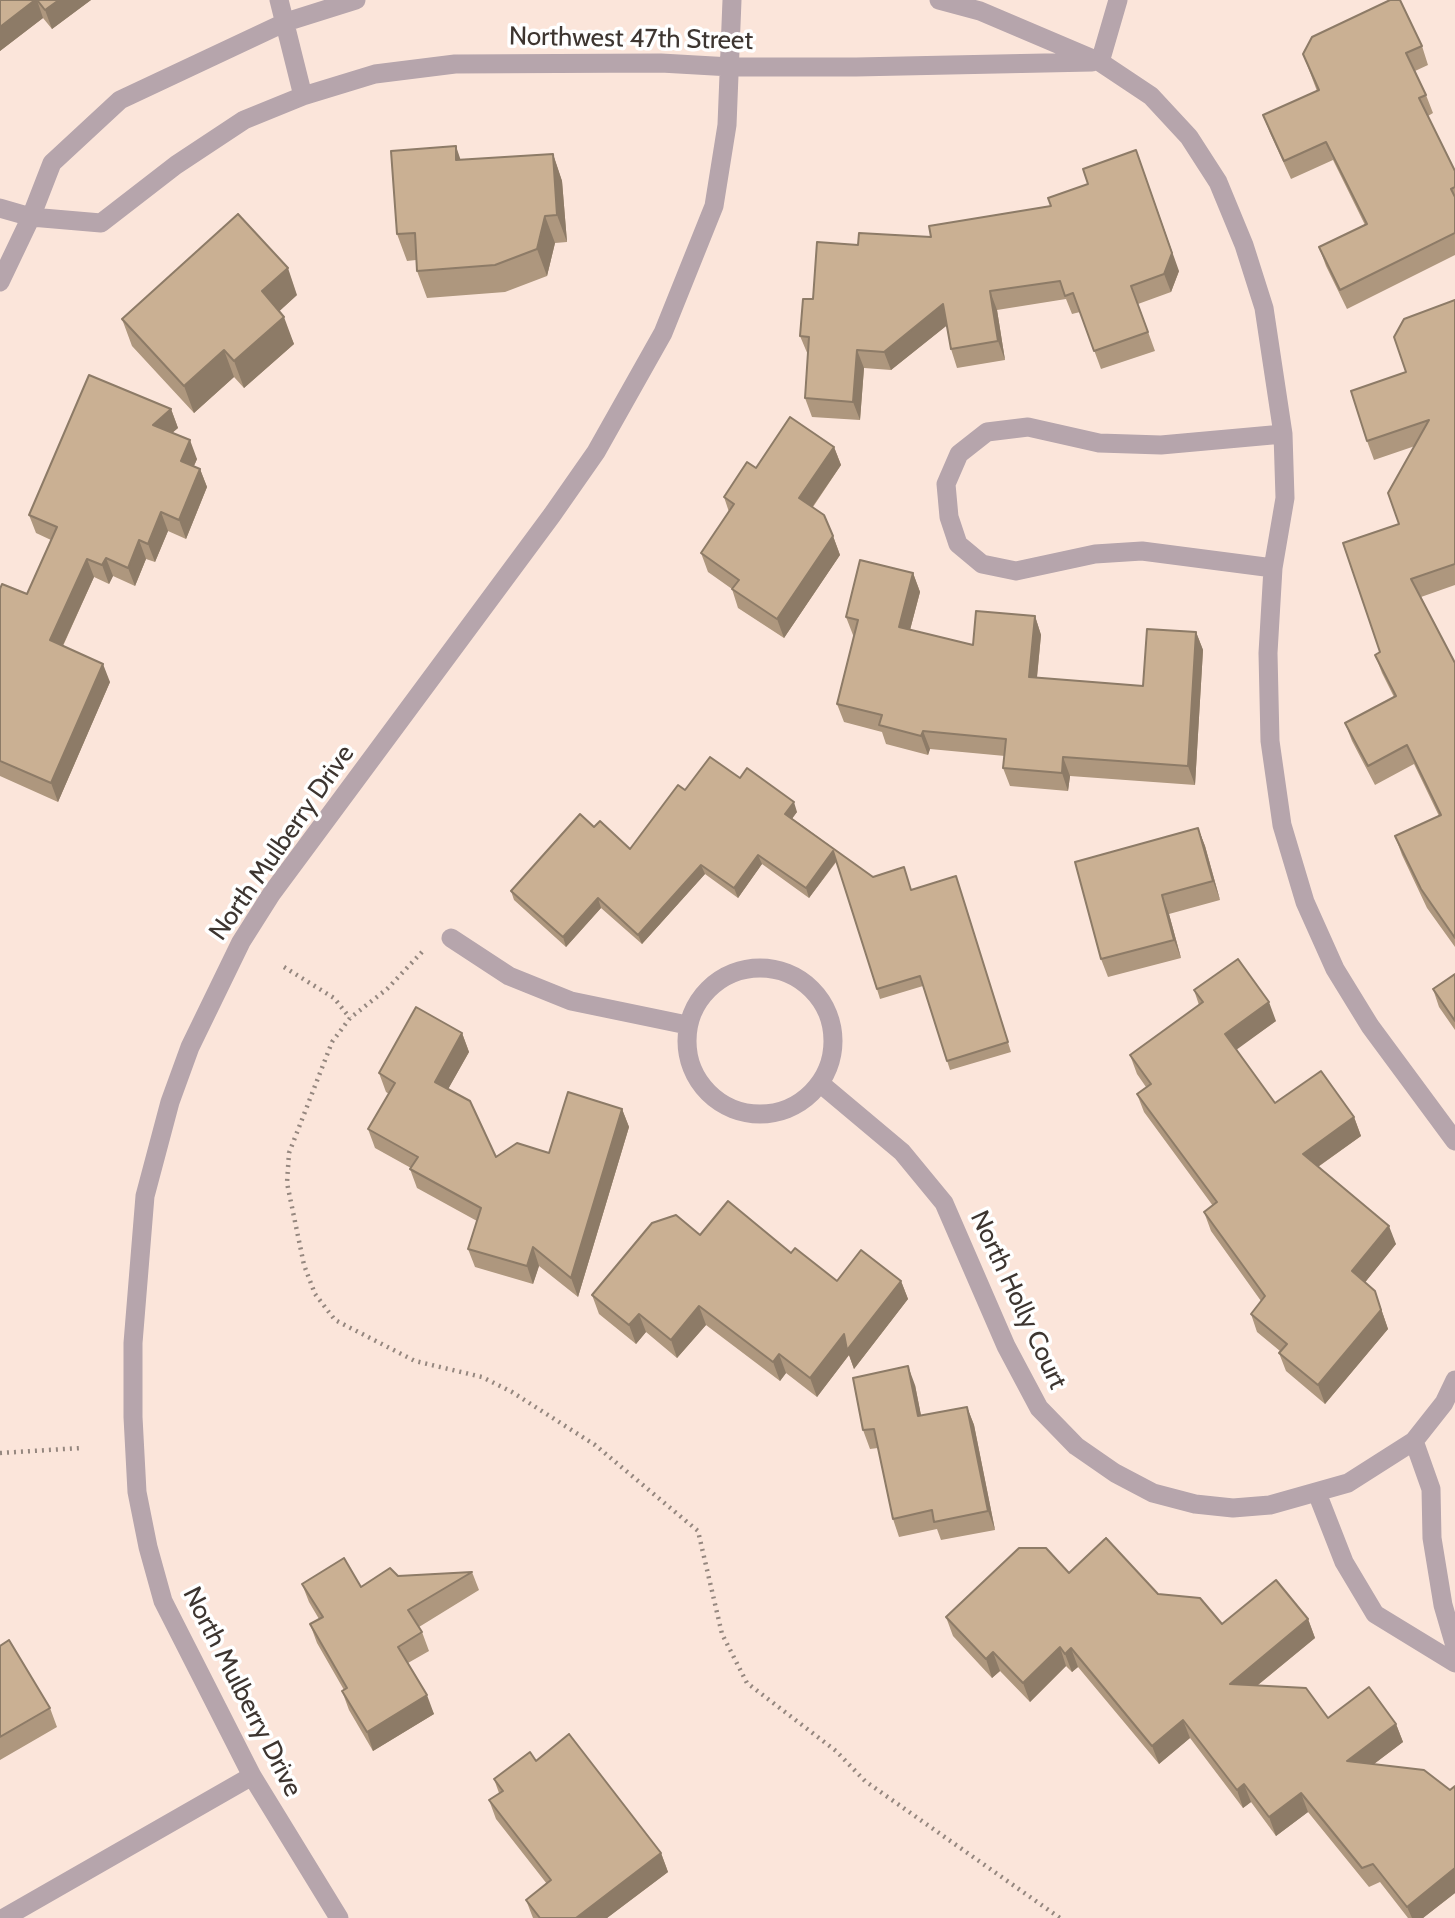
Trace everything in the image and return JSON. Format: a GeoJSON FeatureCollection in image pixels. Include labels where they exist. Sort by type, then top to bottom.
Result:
{"type":"FeatureCollection","features":[{"type":"Feature","properties":{"kind":"street"},"geometry":{"type":"LineString","coordinates":[[279,0],[303,96]]}},
{"type":"Feature","properties":{"kind":"street"},"geometry":{"type":"LineString","coordinates":[[0,282],[31,218],[52,163],[120,100],[286,22],[356,0]]}},
{"type":"Feature","properties":{"kind":"street","name":"North Mulberry Drive"},"geometry":{"type":"LineString","coordinates":[[340,1918],[251,1776],[163,1601],[137,1492],[133,1392],[137,1270],[145,1196],[170,1102],[214,994],[272,893],[552,515],[631,394],[663,333],[714,206],[727,125],[732,67],[732,0]]}},
{"type":"Feature","properties":{"kind":"street"},"geometry":{"type":"LineString","coordinates":[[939,0],[980,11],[1100,62],[1151,96],[1189,136],[1218,182],[1244,245],[1264,308],[1283,434],[1285,499],[1273,568],[1268,653],[1270,741],[1282,825],[1306,902],[1335,969],[1370,1026],[1455,1141]]}},
{"type":"Feature","properties":{"kind":"street"},"geometry":{"type":"LineString","coordinates":[[1100,62],[1118,0]]}},
{"type":"Feature","properties":{"kind":"street","name":"Northwest 47th Street"},"geometry":{"type":"LineString","coordinates":[[0,208],[31,218],[101,223],[176,165],[244,120],[303,96],[375,74],[454,64],[661,63],[732,67],[1100,62]]}},
{"type":"Feature","properties":{"kind":"street"},"geometry":{"type":"LineString","coordinates":[[1273,568],[1142,551],[1095,554],[1016,570],[982,564],[958,544],[949,517],[946,484],[959,454],[987,432],[1028,427],[1099,443],[1161,445],[1283,434]]}},
{"type":"Feature","properties":{"kind":"street"},"geometry":{"type":"LineString","coordinates":[[451,938],[509,976],[571,1001],[687,1025]]}},
{"type":"Feature","properties":{"kind":"street"},"geometry":{"type":"LineString","coordinates":[[758,967],[790,974],[816,993],[831,1021],[833,1053],[821,1084],[796,1106],[764,1115],[730,1109],[703,1089],[688,1059],[687,1025],[702,996],[726,975],[758,967]]}},
{"type":"Feature","properties":{"kind":"street","name":"North Holly Court"},"geometry":{"type":"LineString","coordinates":[[821,1084],[902,1152],[944,1203],[1006,1346],[1039,1408],[1076,1446],[1115,1473],[1153,1493],[1195,1504],[1233,1507],[1270,1505],[1348,1483],[1414,1441],[1444,1403],[1455,1380]]}},
{"type":"Feature","properties":{"kind":"street"},"geometry":{"type":"LineString","coordinates":[[1414,1441],[1431,1489],[1432,1538],[1443,1605],[1455,1646]]}},
{"type":"Feature","properties":{"kind":"street"},"geometry":{"type":"LineString","coordinates":[[1317,1493],[1344,1562],[1375,1614],[1455,1663]]}},
{"type":"Feature","properties":{"kind":"street"},"geometry":{"type":"LineString","coordinates":[[4,1918],[251,1776]]}},
{"type":"Feature","properties":{"kind":"path"},"geometry":{"type":"LineString","coordinates":[[451,938],[439,934],[387,989],[350,1018],[332,1042],[289,1153],[287,1183],[303,1265],[315,1294],[335,1320],[415,1361],[482,1377],[513,1392],[595,1445],[698,1531],[722,1634],[747,1683],[836,1752],[865,1781],[1060,1918]]}},
{"type":"Feature","properties":{"kind":"path"},"geometry":{"type":"LineString","coordinates":[[284,967],[334,998],[350,1018]]}},
{"type":"Feature","properties":{"kind":"path"},"geometry":{"type":"LineString","coordinates":[[0,1453],[81,1448]]}},
{"type":"Feature","properties":{"kind":"building"},"geometry":{"type":"Polygon","coordinates":[[[0,0],[35,0],[0,27],[0,0]]]}},
{"type":"Feature","properties":{"kind":"building"},"geometry":{"type":"Polygon","coordinates":[[[37,0],[59,0],[45,10],[37,0]]]}},
{"type":"Feature","properties":{"kind":"building"},"geometry":{"type":"Polygon","coordinates":[[[1390,0],[1400,0],[1422,46],[1406,53],[1426,95],[1419,98],[1455,171],[1455,187],[1451,189],[1455,197],[1455,233],[1340,290],[1319,247],[1367,224],[1326,142],[1284,161],[1263,115],[1319,90],[1303,54],[1312,37],[1390,0]]]}},
{"type":"Feature","properties":{"kind":"building"},"geometry":{"type":"Polygon","coordinates":[[[456,146],[456,160],[553,154],[557,215],[545,216],[537,249],[495,265],[417,271],[415,233],[397,234],[391,151],[456,146]]]}},
{"type":"Feature","properties":{"kind":"building"},"geometry":{"type":"Polygon","coordinates":[[[1136,150],[1172,253],[1164,274],[1131,286],[1148,332],[1094,351],[1073,293],[1065,296],[1060,281],[990,291],[998,341],[951,349],[943,304],[884,352],[857,350],[853,402],[805,398],[809,337],[800,336],[803,299],[813,299],[817,242],[858,245],[859,233],[931,237],[929,226],[1051,206],[1048,198],[1088,184],[1083,169],[1136,150]]]}},
{"type":"Feature","properties":{"kind":"building"},"geometry":{"type":"Polygon","coordinates":[[[238,214],[288,268],[262,291],[284,317],[234,361],[224,350],[184,386],[122,319],[238,214]]]}},
{"type":"Feature","properties":{"kind":"building"},"geometry":{"type":"Polygon","coordinates":[[[1455,300],[1455,564],[1411,579],[1455,663],[1455,938],[1421,889],[1395,836],[1441,815],[1407,745],[1368,766],[1345,723],[1396,696],[1375,655],[1380,652],[1343,543],[1399,524],[1388,493],[1429,420],[1367,441],[1351,391],[1406,372],[1394,337],[1404,319],[1455,300]]]}},
{"type":"Feature","properties":{"kind":"building"},"geometry":{"type":"Polygon","coordinates":[[[89,375],[171,409],[153,425],[190,440],[181,461],[200,469],[179,520],[161,512],[148,544],[139,540],[128,568],[106,558],[102,565],[87,559],[50,640],[103,664],[51,783],[0,761],[0,589],[2,584],[27,594],[57,527],[29,515],[89,375]]]}},
{"type":"Feature","properties":{"kind":"building"},"geometry":{"type":"Polygon","coordinates":[[[790,417],[834,447],[799,498],[824,515],[833,536],[777,619],[732,589],[739,580],[701,553],[734,504],[724,497],[747,462],[756,468],[790,417]]]}},
{"type":"Feature","properties":{"kind":"building"},"geometry":{"type":"Polygon","coordinates":[[[860,560],[913,573],[899,627],[973,645],[976,611],[1035,616],[1029,677],[1143,686],[1147,629],[1196,632],[1188,766],[1063,757],[1062,773],[1003,768],[1006,739],[923,731],[921,736],[879,725],[882,715],[837,704],[858,620],[846,617],[860,560]]]}},
{"type":"Feature","properties":{"kind":"building"},"geometry":{"type":"Polygon","coordinates":[[[710,757],[740,778],[747,768],[794,802],[785,814],[873,877],[904,867],[911,890],[956,876],[1008,1042],[947,1061],[920,976],[877,989],[833,851],[806,888],[758,855],[734,888],[701,865],[638,935],[598,898],[563,937],[511,891],[580,814],[594,827],[600,821],[630,849],[678,785],[685,790],[710,757]]]}},
{"type":"Feature","properties":{"kind":"building"},"geometry":{"type":"Polygon","coordinates":[[[1198,828],[1213,881],[1162,895],[1174,940],[1101,959],[1075,862],[1198,828]]]}},
{"type":"Feature","properties":{"kind":"building"},"geometry":{"type":"Polygon","coordinates":[[[1238,959],[1269,1002],[1225,1034],[1275,1103],[1321,1071],[1354,1117],[1303,1154],[1389,1226],[1352,1271],[1375,1291],[1381,1310],[1318,1385],[1279,1353],[1287,1344],[1251,1314],[1265,1296],[1204,1212],[1217,1202],[1137,1094],[1151,1084],[1130,1055],[1203,1002],[1194,990],[1238,959]]]}},
{"type":"Feature","properties":{"kind":"building"},"geometry":{"type":"Polygon","coordinates":[[[1455,974],[1455,1021],[1433,989],[1455,974]]]}},
{"type":"Feature","properties":{"kind":"building"},"geometry":{"type":"Polygon","coordinates":[[[416,1007],[462,1033],[435,1082],[470,1101],[496,1157],[517,1143],[549,1153],[568,1092],[622,1109],[571,1278],[533,1247],[527,1266],[468,1249],[481,1208],[410,1169],[418,1157],[368,1129],[395,1083],[379,1073],[416,1007]]]}},
{"type":"Feature","properties":{"kind":"building"},"geometry":{"type":"Polygon","coordinates":[[[728,1201],[791,1253],[795,1248],[837,1281],[861,1250],[901,1281],[847,1350],[844,1334],[810,1378],[779,1354],[773,1362],[699,1306],[671,1340],[639,1314],[629,1325],[592,1295],[652,1223],[676,1215],[700,1235],[728,1201]]]}},
{"type":"Feature","properties":{"kind":"building"},"geometry":{"type":"Polygon","coordinates":[[[908,1366],[918,1416],[967,1407],[988,1511],[934,1522],[932,1510],[893,1519],[874,1429],[863,1430],[853,1378],[908,1366]]]}},
{"type":"Feature","properties":{"kind":"building"},"geometry":{"type":"Polygon","coordinates":[[[1106,1538],[1158,1594],[1200,1598],[1222,1624],[1276,1580],[1308,1619],[1230,1684],[1306,1688],[1328,1718],[1369,1687],[1396,1724],[1347,1761],[1424,1770],[1450,1790],[1455,1786],[1455,1868],[1407,1907],[1373,1864],[1362,1868],[1301,1793],[1269,1817],[1244,1784],[1237,1790],[1183,1720],[1152,1746],[1071,1648],[1065,1654],[1060,1647],[1023,1683],[993,1652],[986,1659],[946,1617],[1019,1548],[1046,1548],[1069,1573],[1106,1538]]]}},
{"type":"Feature","properties":{"kind":"building"},"geometry":{"type":"Polygon","coordinates":[[[344,1558],[361,1587],[390,1568],[398,1576],[472,1572],[408,1610],[422,1632],[398,1647],[427,1695],[367,1732],[342,1691],[347,1688],[310,1624],[323,1617],[302,1584],[344,1558]]]}},
{"type":"Feature","properties":{"kind":"building"},"geometry":{"type":"Polygon","coordinates":[[[9,1640],[50,1708],[0,1737],[0,1646],[9,1640]]]}},
{"type":"Feature","properties":{"kind":"building"},"geometry":{"type":"Polygon","coordinates":[[[569,1734],[661,1853],[576,1918],[540,1918],[526,1900],[551,1880],[489,1800],[503,1791],[494,1779],[530,1752],[536,1761],[569,1734]]]}}]}
